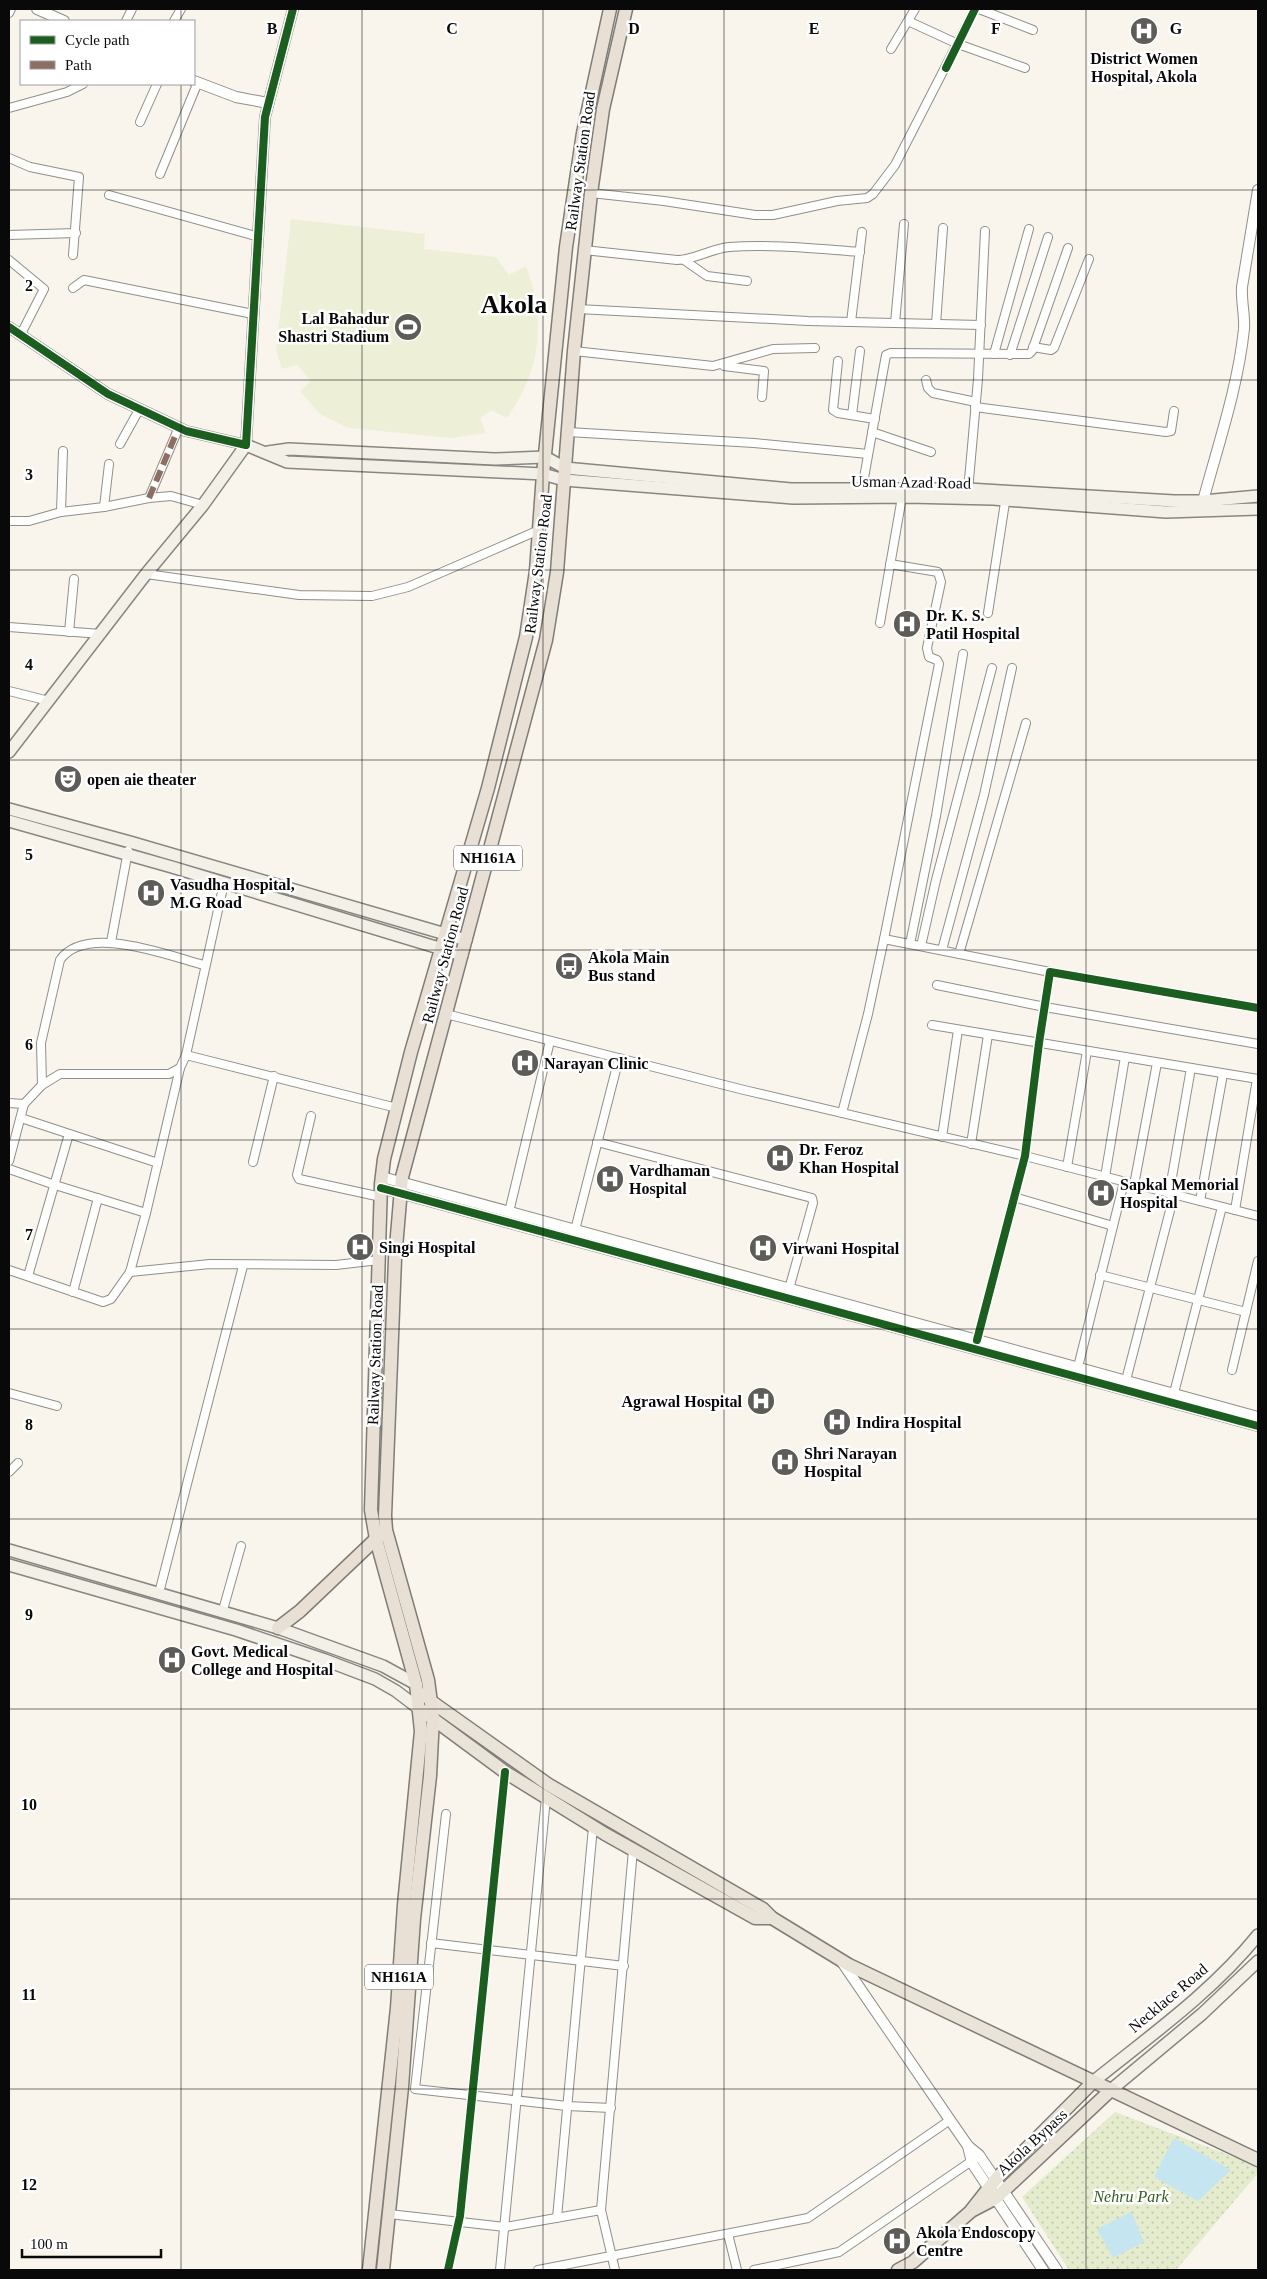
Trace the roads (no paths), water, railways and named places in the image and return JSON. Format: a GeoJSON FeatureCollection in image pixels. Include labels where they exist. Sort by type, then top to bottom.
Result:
{"type":"FeatureCollection","features":[{"type":"Feature","properties":{"kind":"highway","name":"Railway Station Road"},"geometry":{"type":"LineString","coordinates":[[416,1684],[376,1539],[371,1510],[381,1188],[384,1159],[440,949],[488,788],[526,637],[536,571],[543,474],[569,228],[583,133],[610,9]]}},
{"type":"Feature","properties":{"kind":"highway","name":"Railway Station Road"},"geometry":{"type":"LineString","coordinates":[[432,1702],[386,1530],[385,1506],[395,1259],[401,1188],[546,640],[557,572],[574,350],[591,193],[603,109],[626,9]]}},
{"type":"Feature","properties":{"kind":"highway"},"geometry":{"type":"LineString","coordinates":[[278,1628],[300,1611],[386,1530]]}},
{"type":"Feature","properties":{"kind":"highway","name":"NH161A"},"geometry":{"type":"LineString","coordinates":[[369,2270],[397,2008],[404,1906],[420,1749],[421,1710],[416,1684]]}},
{"type":"Feature","properties":{"kind":"highway","name":"NH161A"},"geometry":{"type":"LineString","coordinates":[[383,2270],[409,2010],[414,1919],[430,1776],[432,1702]]}},
{"type":"Feature","properties":{"kind":"main road"},"geometry":{"type":"LineString","coordinates":[[9,752],[146,574],[203,505],[246,445],[268,452],[288,462],[565,474]]}},
{"type":"Feature","properties":{"kind":"main road"},"geometry":{"type":"LineString","coordinates":[[268,452],[288,449],[495,459],[545,457],[565,474]]}},
{"type":"Feature","properties":{"kind":"main road"},"geometry":{"type":"LineString","coordinates":[[423,468],[424,456]]}},
{"type":"Feature","properties":{"kind":"main road","name":"Usman Azad Road"},"geometry":{"type":"LineString","coordinates":[[565,474],[792,489],[862,489],[1006,496],[1203,501],[1258,496]]}},
{"type":"Feature","properties":{"kind":"main road","name":"Usman Azad Road"},"geometry":{"type":"LineString","coordinates":[[565,474],[793,498],[902,497],[967,494]]}},
{"type":"Feature","properties":{"kind":"main road","name":"Usman Azad Road"},"geometry":{"type":"LineString","coordinates":[[1006,496],[1166,512],[1258,509]]}},
{"type":"Feature","properties":{"kind":"main road"},"geometry":{"type":"LineString","coordinates":[[9,809],[130,842],[466,940]]}},
{"type":"Feature","properties":{"kind":"main road"},"geometry":{"type":"LineString","coordinates":[[9,821],[224,883],[462,955]]}},
{"type":"Feature","properties":{"kind":"main road"},"geometry":{"type":"LineString","coordinates":[[9,1550],[223,1610],[375,1663],[416,1684],[432,1702],[549,1785],[763,1909],[772,1918],[840,1959],[1258,2160]]}},
{"type":"Feature","properties":{"kind":"main road"},"geometry":{"type":"LineString","coordinates":[[9,1564],[236,1630],[335,1663],[375,1679],[396,1690],[505,1772],[593,1827],[755,1918],[772,1918]]}},
{"type":"Feature","properties":{"kind":"main road","name":"Necklace Road"},"geometry":{"type":"LineString","coordinates":[[1094,2081],[1181,2011],[1223,1973],[1258,1935]]}},
{"type":"Feature","properties":{"kind":"main road"},"geometry":{"type":"LineString","coordinates":[[1112,2089],[1202,2014],[1258,1961]]}},
{"type":"Feature","properties":{"kind":"main road","name":"Akola Bypass"},"geometry":{"type":"LineString","coordinates":[[970,2212],[992,2183],[1094,2081]]}},
{"type":"Feature","properties":{"kind":"main road","name":"Akola Bypass"},"geometry":{"type":"LineString","coordinates":[[898,2270],[913,2262],[970,2212],[1000,2194],[1112,2089]]}},
{"type":"Feature","properties":{"kind":"street"},"geometry":{"type":"LineString","coordinates":[[9,13],[11,9]]}},
{"type":"Feature","properties":{"kind":"street"},"geometry":{"type":"LineString","coordinates":[[37,9],[62,20]]}},
{"type":"Feature","properties":{"kind":"street"},"geometry":{"type":"LineString","coordinates":[[9,326],[108,394],[186,431],[246,445],[259,237],[264,117],[293,9]]}},
{"type":"Feature","properties":{"kind":"street"},"geometry":{"type":"LineString","coordinates":[[891,49],[915,9]]}},
{"type":"Feature","properties":{"kind":"street"},"geometry":{"type":"LineString","coordinates":[[591,193],[664,201],[756,215],[773,215],[867,198],[873,194],[896,165],[977,9],[1034,30]]}},
{"type":"Feature","properties":{"kind":"street"},"geometry":{"type":"LineString","coordinates":[[908,21],[958,44],[1025,68]]}},
{"type":"Feature","properties":{"kind":"street"},"geometry":{"type":"LineString","coordinates":[[196,81],[236,97],[268,103]]}},
{"type":"Feature","properties":{"kind":"street"},"geometry":{"type":"LineString","coordinates":[[9,108],[67,92],[81,85]]}},
{"type":"Feature","properties":{"kind":"street"},"geometry":{"type":"LineString","coordinates":[[140,122],[157,85]]}},
{"type":"Feature","properties":{"kind":"street"},"geometry":{"type":"LineString","coordinates":[[160,174],[194,85]]}},
{"type":"Feature","properties":{"kind":"street"},"geometry":{"type":"LineString","coordinates":[[9,158],[30,167],[78,176],[76,233],[73,255]]}},
{"type":"Feature","properties":{"kind":"street"},"geometry":{"type":"LineString","coordinates":[[1203,501],[1240,358],[1244,318],[1242,287],[1258,190]]}},
{"type":"Feature","properties":{"kind":"street"},"geometry":{"type":"LineString","coordinates":[[109,195],[259,237]]}},
{"type":"Feature","properties":{"kind":"street"},"geometry":{"type":"LineString","coordinates":[[895,323],[904,224]]}},
{"type":"Feature","properties":{"kind":"street"},"geometry":{"type":"LineString","coordinates":[[936,324],[943,228]]}},
{"type":"Feature","properties":{"kind":"street"},"geometry":{"type":"LineString","coordinates":[[994,354],[1029,229]]}},
{"type":"Feature","properties":{"kind":"street"},"geometry":{"type":"LineString","coordinates":[[967,494],[981,325],[985,231]]}},
{"type":"Feature","properties":{"kind":"street"},"geometry":{"type":"LineString","coordinates":[[850,322],[862,232]]}},
{"type":"Feature","properties":{"kind":"street"},"geometry":{"type":"LineString","coordinates":[[9,235],[76,233]]}},
{"type":"Feature","properties":{"kind":"street"},"geometry":{"type":"LineString","coordinates":[[1010,354],[1048,237]]}},
{"type":"Feature","properties":{"kind":"street"},"geometry":{"type":"LineString","coordinates":[[584,250],[684,260],[712,249],[747,246],[860,252]]}},
{"type":"Feature","properties":{"kind":"street"},"geometry":{"type":"LineString","coordinates":[[862,489],[885,358],[888,353],[1029,354],[1068,248]]}},
{"type":"Feature","properties":{"kind":"street"},"geometry":{"type":"LineString","coordinates":[[1033,347],[1051,350],[1054,348],[1089,259]]}},
{"type":"Feature","properties":{"kind":"street"},"geometry":{"type":"LineString","coordinates":[[9,260],[44,289],[21,334]]}},
{"type":"Feature","properties":{"kind":"street"},"geometry":{"type":"LineString","coordinates":[[684,260],[707,276],[747,281]]}},
{"type":"Feature","properties":{"kind":"street"},"geometry":{"type":"LineString","coordinates":[[73,288],[84,280],[253,314]]}},
{"type":"Feature","properties":{"kind":"street"},"geometry":{"type":"LineString","coordinates":[[578,309],[850,322],[981,325]]}},
{"type":"Feature","properties":{"kind":"street"},"geometry":{"type":"LineString","coordinates":[[720,365],[772,349],[815,348]]}},
{"type":"Feature","properties":{"kind":"street"},"geometry":{"type":"LineString","coordinates":[[574,350],[764,371],[762,397]]}},
{"type":"Feature","properties":{"kind":"street"},"geometry":{"type":"LineString","coordinates":[[852,415],[860,351]]}},
{"type":"Feature","properties":{"kind":"street"},"geometry":{"type":"LineString","coordinates":[[838,362],[833,410],[875,419]]}},
{"type":"Feature","properties":{"kind":"street"},"geometry":{"type":"LineString","coordinates":[[926,380],[928,388],[933,393],[975,404],[1166,432],[1171,431],[1174,411]]}},
{"type":"Feature","properties":{"kind":"street"},"geometry":{"type":"LineString","coordinates":[[120,444],[140,408]]}},
{"type":"Feature","properties":{"kind":"street"},"geometry":{"type":"LineString","coordinates":[[149,498],[179,427]]}},
{"type":"Feature","properties":{"kind":"street"},"geometry":{"type":"LineString","coordinates":[[568,432],[754,443],[868,454]]}},
{"type":"Feature","properties":{"kind":"street"},"geometry":{"type":"LineString","coordinates":[[872,432],[931,452]]}},
{"type":"Feature","properties":{"kind":"street"},"geometry":{"type":"LineString","coordinates":[[61,512],[63,451]]}},
{"type":"Feature","properties":{"kind":"street"},"geometry":{"type":"LineString","coordinates":[[104,507],[109,464]]}},
{"type":"Feature","properties":{"kind":"street"},"geometry":{"type":"LineString","coordinates":[[9,521],[30,521],[61,512],[171,496],[203,505]]}},
{"type":"Feature","properties":{"kind":"street"},"geometry":{"type":"LineString","coordinates":[[988,613],[1006,496]]}},
{"type":"Feature","properties":{"kind":"street"},"geometry":{"type":"LineString","coordinates":[[880,623],[902,497]]}},
{"type":"Feature","properties":{"kind":"street"},"geometry":{"type":"LineString","coordinates":[[146,574],[299,595],[372,596],[408,587],[539,530]]}},
{"type":"Feature","properties":{"kind":"street"},"geometry":{"type":"LineString","coordinates":[[842,1113],[868,1014],[939,664],[937,660],[929,657],[928,648],[942,582],[938,572],[890,564]]}},
{"type":"Feature","properties":{"kind":"street"},"geometry":{"type":"LineString","coordinates":[[69,632],[74,579]]}},
{"type":"Feature","properties":{"kind":"street"},"geometry":{"type":"LineString","coordinates":[[9,627],[101,634]]}},
{"type":"Feature","properties":{"kind":"street"},"geometry":{"type":"LineString","coordinates":[[910,944],[936,816],[964,654]]}},
{"type":"Feature","properties":{"kind":"street"},"geometry":{"type":"LineString","coordinates":[[921,946],[936,880],[992,668]]}},
{"type":"Feature","properties":{"kind":"street"},"geometry":{"type":"LineString","coordinates":[[942,950],[984,795],[1012,668]]}},
{"type":"Feature","properties":{"kind":"street"},"geometry":{"type":"LineString","coordinates":[[9,690],[49,701]]}},
{"type":"Feature","properties":{"kind":"street"},"geometry":{"type":"LineString","coordinates":[[959,954],[1026,723]]}},
{"type":"Feature","properties":{"kind":"street"},"geometry":{"type":"LineString","coordinates":[[111,942],[130,842]]}},
{"type":"Feature","properties":{"kind":"street"},"geometry":{"type":"LineString","coordinates":[[9,1270],[107,1302],[130,1272],[180,1068],[186,1054],[204,965],[224,883]]}},
{"type":"Feature","properties":{"kind":"street"},"geometry":{"type":"LineString","coordinates":[[884,938],[1050,972],[1258,1008]]}},
{"type":"Feature","properties":{"kind":"street"},"geometry":{"type":"LineString","coordinates":[[42,1085],[41,1044],[60,960],[71,951],[90,943],[111,942],[204,965]]}},
{"type":"Feature","properties":{"kind":"street"},"geometry":{"type":"LineString","coordinates":[[977,1340],[1025,1156],[1050,972]]}},
{"type":"Feature","properties":{"kind":"street"},"geometry":{"type":"LineString","coordinates":[[937,985],[1045,1007],[1258,1044]]}},
{"type":"Feature","properties":{"kind":"street"},"geometry":{"type":"LineString","coordinates":[[446,1014],[842,1113],[1025,1156],[1258,1216]]}},
{"type":"Feature","properties":{"kind":"street"},"geometry":{"type":"LineString","coordinates":[[932,1025],[1258,1079],[1235,1210]]}},
{"type":"Feature","properties":{"kind":"street"},"geometry":{"type":"LineString","coordinates":[[942,1137],[958,1030]]}},
{"type":"Feature","properties":{"kind":"street"},"geometry":{"type":"LineString","coordinates":[[971,1144],[988,1034]]}},
{"type":"Feature","properties":{"kind":"street"},"geometry":{"type":"LineString","coordinates":[[509,1212],[550,1041]]}},
{"type":"Feature","properties":{"kind":"street"},"geometry":{"type":"LineString","coordinates":[[1067,1167],[1086,1051]]}},
{"type":"Feature","properties":{"kind":"street"},"geometry":{"type":"LineString","coordinates":[[186,1054],[397,1108]]}},
{"type":"Feature","properties":{"kind":"street"},"geometry":{"type":"LineString","coordinates":[[575,1230],[619,1058]]}},
{"type":"Feature","properties":{"kind":"street"},"geometry":{"type":"LineString","coordinates":[[1105,1177],[1125,1058]]}},
{"type":"Feature","properties":{"kind":"street"},"geometry":{"type":"LineString","coordinates":[[1134,1185],[1157,1063]]}},
{"type":"Feature","properties":{"kind":"street"},"geometry":{"type":"LineString","coordinates":[[9,1161],[24,1104],[42,1085],[60,1074],[169,1074],[180,1068]]}},
{"type":"Feature","properties":{"kind":"street"},"geometry":{"type":"LineString","coordinates":[[1125,1385],[1172,1194],[1191,1068]]}},
{"type":"Feature","properties":{"kind":"street"},"geometry":{"type":"LineString","coordinates":[[1200,1201],[1223,1074]]}},
{"type":"Feature","properties":{"kind":"street"},"geometry":{"type":"LineString","coordinates":[[254,1162],[274,1076]]}},
{"type":"Feature","properties":{"kind":"street"},"geometry":{"type":"LineString","coordinates":[[9,1103],[24,1104]]}},
{"type":"Feature","properties":{"kind":"street"},"geometry":{"type":"LineString","coordinates":[[311,1116],[297,1175],[299,1179],[381,1188],[401,1188],[509,1212],[1078,1367],[1125,1385],[1174,1394],[1258,1416]]}},
{"type":"Feature","properties":{"kind":"street"},"geometry":{"type":"LineString","coordinates":[[21,1118],[158,1163]]}},
{"type":"Feature","properties":{"kind":"street"},"geometry":{"type":"LineString","coordinates":[[28,1276],[69,1134]]}},
{"type":"Feature","properties":{"kind":"street"},"geometry":{"type":"LineString","coordinates":[[597,1142],[812,1198],[813,1204],[789,1289]]}},
{"type":"Feature","properties":{"kind":"street"},"geometry":{"type":"LineString","coordinates":[[9,1169],[55,1186],[146,1213]]}},
{"type":"Feature","properties":{"kind":"street"},"geometry":{"type":"LineString","coordinates":[[1078,1367],[1124,1182]]}},
{"type":"Feature","properties":{"kind":"street"},"geometry":{"type":"LineString","coordinates":[[401,1188],[1125,1385],[1258,1426]]}},
{"type":"Feature","properties":{"kind":"street"},"geometry":{"type":"LineString","coordinates":[[1014,1197],[1112,1226]]}},
{"type":"Feature","properties":{"kind":"street"},"geometry":{"type":"LineString","coordinates":[[73,1292],[98,1198]]}},
{"type":"Feature","properties":{"kind":"street"},"geometry":{"type":"LineString","coordinates":[[1174,1394],[1222,1207]]}},
{"type":"Feature","properties":{"kind":"street"},"geometry":{"type":"LineString","coordinates":[[130,1272],[210,1264],[243,1266],[336,1265],[379,1260]]}},
{"type":"Feature","properties":{"kind":"street"},"geometry":{"type":"LineString","coordinates":[[1232,1370],[1258,1262]]}},
{"type":"Feature","properties":{"kind":"street"},"geometry":{"type":"LineString","coordinates":[[159,1592],[243,1266]]}},
{"type":"Feature","properties":{"kind":"street"},"geometry":{"type":"LineString","coordinates":[[1100,1274],[1246,1312]]}},
{"type":"Feature","properties":{"kind":"street"},"geometry":{"type":"LineString","coordinates":[[9,1393],[57,1406]]}},
{"type":"Feature","properties":{"kind":"street"},"geometry":{"type":"LineString","coordinates":[[9,1472],[18,1463]]}},
{"type":"Feature","properties":{"kind":"street"},"geometry":{"type":"LineString","coordinates":[[223,1610],[241,1546]]}},
{"type":"Feature","properties":{"kind":"street"},"geometry":{"type":"LineString","coordinates":[[448,2270],[459,2222],[505,1772]]}},
{"type":"Feature","properties":{"kind":"street"},"geometry":{"type":"LineString","coordinates":[[500,2270],[546,1798]]}},
{"type":"Feature","properties":{"kind":"street"},"geometry":{"type":"LineString","coordinates":[[446,1814],[414,2086],[417,2090],[473,2094],[566,2106],[611,2108]]}},
{"type":"Feature","properties":{"kind":"street"},"geometry":{"type":"LineString","coordinates":[[557,2218],[593,1827]]}},
{"type":"Feature","properties":{"kind":"street"},"geometry":{"type":"LineString","coordinates":[[615,2270],[601,2210],[633,1850]]}},
{"type":"Feature","properties":{"kind":"street"},"geometry":{"type":"LineString","coordinates":[[431,1944],[532,1954],[624,1966]]}},
{"type":"Feature","properties":{"kind":"street"},"geometry":{"type":"LineString","coordinates":[[840,1959],[992,2183],[1057,2270]]}},
{"type":"Feature","properties":{"kind":"street"},"geometry":{"type":"LineString","coordinates":[[538,2270],[808,2218],[950,2120]]}},
{"type":"Feature","properties":{"kind":"street"},"geometry":{"type":"LineString","coordinates":[[754,2270],[839,2252],[975,2158]]}},
{"type":"Feature","properties":{"kind":"street"},"geometry":{"type":"LineString","coordinates":[[1000,2194],[1043,2270]]}},
{"type":"Feature","properties":{"kind":"street"},"geometry":{"type":"LineString","coordinates":[[390,2214],[505,2227],[601,2210]]}},
{"type":"Feature","properties":{"kind":"street"},"geometry":{"type":"LineString","coordinates":[[728,2234],[737,2270]]}},
{"type":"Feature","properties":{"kind":"water"},"geometry":{"type":"Polygon","coordinates":[[[1174,2138],[1231,2170],[1198,2201],[1154,2177],[1174,2138]]]}},
{"type":"Feature","properties":{"kind":"water"},"geometry":{"type":"Polygon","coordinates":[[[1131,2212],[1144,2242],[1113,2258],[1097,2229],[1131,2212]]]}},
{"type":"Feature","properties":{"kind":"place","name":"District Women Hospital, Akola"},"geometry":{"type":"Point","coordinates":[1144,31]}},
{"type":"Feature","properties":{"kind":"place","name":"Lal Bahadur Shastri Stadium"},"geometry":{"type":"Point","coordinates":[408,327]}},
{"type":"Feature","properties":{"kind":"place","name":"Dr. K. S. Patil Hospital"},"geometry":{"type":"Point","coordinates":[907,624]}},
{"type":"Feature","properties":{"kind":"place","name":"open aie theater"},"geometry":{"type":"Point","coordinates":[68,779]}},
{"type":"Feature","properties":{"kind":"place","name":"Vasudha Hospital, M.G Road"},"geometry":{"type":"Point","coordinates":[151,893]}},
{"type":"Feature","properties":{"kind":"place","name":"Akola Main Bus stand"},"geometry":{"type":"Point","coordinates":[569,966]}},
{"type":"Feature","properties":{"kind":"place","name":"Narayan Clinic"},"geometry":{"type":"Point","coordinates":[525,1063]}},
{"type":"Feature","properties":{"kind":"place","name":"Dr. Feroz Khan Hospital"},"geometry":{"type":"Point","coordinates":[780,1158]}},
{"type":"Feature","properties":{"kind":"place","name":"Vardhaman Hospital"},"geometry":{"type":"Point","coordinates":[610,1179]}},
{"type":"Feature","properties":{"kind":"place","name":"Sapkal Memorial Hospital"},"geometry":{"type":"Point","coordinates":[1101,1193]}},
{"type":"Feature","properties":{"kind":"place","name":"Singi Hospital"},"geometry":{"type":"Point","coordinates":[360,1247]}},
{"type":"Feature","properties":{"kind":"place","name":"Virwani Hospital"},"geometry":{"type":"Point","coordinates":[763,1248]}},
{"type":"Feature","properties":{"kind":"place","name":"Agrawal Hospital"},"geometry":{"type":"Point","coordinates":[761,1401]}},
{"type":"Feature","properties":{"kind":"place","name":"Indira Hospital"},"geometry":{"type":"Point","coordinates":[837,1422]}},
{"type":"Feature","properties":{"kind":"place","name":"Shri Narayan Hospital"},"geometry":{"type":"Point","coordinates":[785,1462]}},
{"type":"Feature","properties":{"kind":"place","name":"Govt. Medical College and Hospital"},"geometry":{"type":"Point","coordinates":[172,1660]}},
{"type":"Feature","properties":{"kind":"place","name":"Akola Endoscopy Centre"},"geometry":{"type":"Point","coordinates":[897,2241]}},
{"type":"Feature","properties":{"kind":"district","name":"Akola"},"geometry":{"type":"Point","coordinates":[514,304]}},
{"type":"Feature","properties":{"kind":"park label","name":"Nehru Park"},"geometry":{"type":"Point","coordinates":[1131,2196]}}]}
